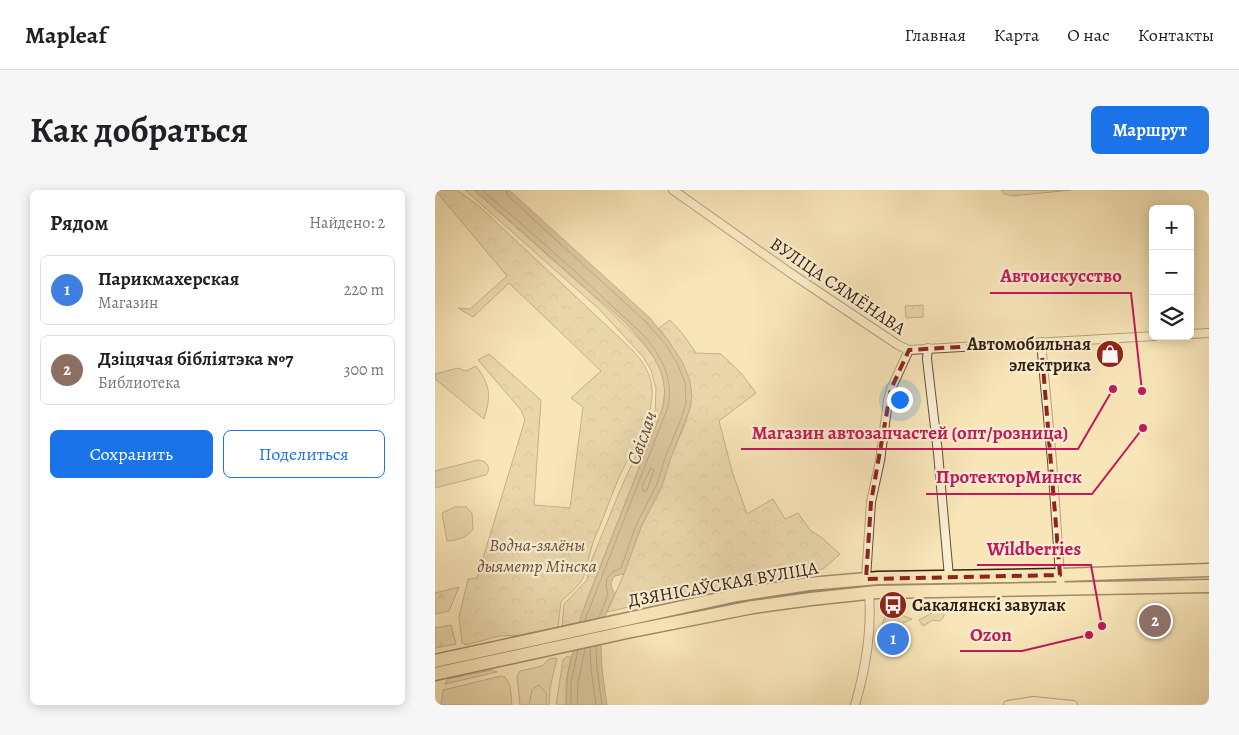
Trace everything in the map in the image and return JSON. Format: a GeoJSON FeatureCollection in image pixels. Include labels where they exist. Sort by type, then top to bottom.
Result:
{"type":"FeatureCollection","features":[{"type":"Feature","properties":{"kind":"main road","name":"ДЗЯНІСАЎСКАЯ ВУЛІЦА"},"geometry":{"type":"LineString","coordinates":[[547,643],[626,626],[737,595],[809,584],[866,579],[1209,570]]}},
{"type":"Feature","properties":{"kind":"main road"},"geometry":{"type":"LineString","coordinates":[[945,592],[953,577]]}},
{"type":"Feature","properties":{"kind":"main road","name":"ДЗЯНІСАЎСКАЯ ВУЛІЦА"},"geometry":{"type":"LineString","coordinates":[[626,626],[753,607],[869,593],[1209,586]]}},
{"type":"Feature","properties":{"kind":"main road"},"geometry":{"type":"LineString","coordinates":[[435,661],[547,643]]}},
{"type":"Feature","properties":{"kind":"main road"},"geometry":{"type":"LineString","coordinates":[[435,674],[547,643]]}},
{"type":"Feature","properties":{"kind":"street","name":"ВУЛІЦА СЯМЁНАВА"},"geometry":{"type":"LineString","coordinates":[[673,190],[797,277],[909,350],[1149,336]]}},
{"type":"Feature","properties":{"kind":"street"},"geometry":{"type":"LineString","coordinates":[[1194,334],[1209,333]]}},
{"type":"Feature","properties":{"kind":"street"},"geometry":{"type":"LineString","coordinates":[[1041,342],[1061,590]]}},
{"type":"Feature","properties":{"kind":"street"},"geometry":{"type":"LineString","coordinates":[[927,348],[953,577]]}},
{"type":"Feature","properties":{"kind":"street"},"geometry":{"type":"LineString","coordinates":[[866,579],[871,502],[880,461],[891,389],[909,350]]}},
{"type":"Feature","properties":{"kind":"street"},"geometry":{"type":"LineString","coordinates":[[855,705],[869,643],[869,593]]}},
{"type":"Feature","properties":{"kind":"street"},"geometry":{"type":"LineString","coordinates":[[1008,705],[1033,701],[1073,705]]}},
{"type":"Feature","properties":{"kind":"highlighted area"},"geometry":{"type":"Polygon","coordinates":[[[1041,342],[1060,575],[866,579],[871,502],[891,389],[909,350],[1041,342]]]}},
{"type":"Feature","properties":{"kind":"green space","name":"Водна-зялёны дыяметр Мінска"},"geometry":{"type":"Polygon","coordinates":[[[435,190],[457,190],[480,207],[632,350],[645,367],[651,380],[652,388],[650,410],[646,421],[614,490],[594,540],[582,580],[561,602],[558,627],[524,635],[499,636],[466,645],[462,643],[459,617],[468,579],[477,578],[525,420],[521,410],[478,360],[489,354],[541,400],[534,505],[570,508],[583,407],[571,398],[601,371],[509,283],[473,317],[458,308],[470,309],[507,276],[435,190]]]}},
{"type":"Feature","properties":{"kind":"green space","name":"Водна-зялёны дыяметр Мінска"},"geometry":{"type":"Polygon","coordinates":[[[465,190],[474,190],[597,299],[641,341],[656,360],[663,378],[665,391],[662,410],[586,602],[580,622],[562,626],[564,604],[587,580],[592,559],[621,488],[655,413],[656,389],[651,370],[643,357],[600,310],[465,190]]]}},
{"type":"Feature","properties":{"kind":"green space"},"geometry":{"type":"Polygon","coordinates":[[[1001,190],[1071,190],[1012,196],[1004,194],[1001,190]]]}},
{"type":"Feature","properties":{"kind":"green space"},"geometry":{"type":"Polygon","coordinates":[[[923,305],[923,317],[906,318],[905,306],[923,305]]]}},
{"type":"Feature","properties":{"kind":"green space","name":"Водна-зялёны дыяметр Мінска"},"geometry":{"type":"Polygon","coordinates":[[[670,320],[696,353],[721,354],[742,374],[756,393],[719,421],[732,471],[747,514],[773,499],[785,519],[798,513],[810,530],[840,554],[823,569],[607,612],[624,574],[641,527],[662,486],[691,404],[691,389],[687,373],[659,328],[670,320]]]}},
{"type":"Feature","properties":{"kind":"green space"},"geometry":{"type":"Polygon","coordinates":[[[476,366],[485,379],[489,397],[484,419],[435,379],[435,374],[458,368],[466,371],[476,366]]]}},
{"type":"Feature","properties":{"kind":"green space"},"geometry":{"type":"Polygon","coordinates":[[[478,460],[488,465],[486,475],[435,488],[435,471],[478,460]]]}},
{"type":"Feature","properties":{"kind":"green space"},"geometry":{"type":"Polygon","coordinates":[[[455,507],[466,507],[472,513],[473,529],[462,538],[447,541],[442,513],[455,507]]]}},
{"type":"Feature","properties":{"kind":"green space"},"geometry":{"type":"Polygon","coordinates":[[[459,587],[449,611],[435,614],[435,593],[459,587]]]}},
{"type":"Feature","properties":{"kind":"green space"},"geometry":{"type":"Polygon","coordinates":[[[943,607],[944,615],[942,620],[933,620],[923,626],[919,620],[943,607]]]}},
{"type":"Feature","properties":{"kind":"green space"},"geometry":{"type":"Polygon","coordinates":[[[887,610],[912,619],[879,634],[887,610]]]}},
{"type":"Feature","properties":{"kind":"green space"},"geometry":{"type":"Polygon","coordinates":[[[451,625],[456,644],[435,648],[435,628],[451,625]]]}},
{"type":"Feature","properties":{"kind":"green space"},"geometry":{"type":"Polygon","coordinates":[[[566,657],[571,657],[566,682],[566,705],[556,705],[563,660],[566,657]]]}},
{"type":"Feature","properties":{"kind":"green space"},"geometry":{"type":"Polygon","coordinates":[[[557,658],[550,688],[549,705],[520,705],[517,676],[520,671],[542,666],[549,659],[557,658]]]}},
{"type":"Feature","properties":{"kind":"green space"},"geometry":{"type":"Polygon","coordinates":[[[491,670],[497,672],[445,684],[448,679],[491,670]]]}},
{"type":"Feature","properties":{"kind":"green space"},"geometry":{"type":"Polygon","coordinates":[[[501,676],[505,677],[510,685],[512,705],[441,705],[443,690],[501,676]]]}},
{"type":"Feature","properties":{"kind":"green space"},"geometry":{"type":"Polygon","coordinates":[[[539,685],[546,693],[546,705],[529,705],[532,690],[539,685]]]}},
{"type":"Feature","properties":{"kind":"water"},"geometry":{"type":"Polygon","coordinates":[[[474,190],[509,190],[650,318],[683,363],[690,381],[692,397],[689,411],[662,486],[641,527],[624,574],[615,576],[611,582],[611,587],[615,593],[604,621],[601,648],[607,705],[566,705],[568,673],[581,616],[662,410],[665,396],[662,375],[653,356],[630,328],[474,190]]]}},
{"type":"Feature","properties":{"kind":"place","name":"Автомобильная электрика"},"geometry":{"type":"Point","coordinates":[1110,354]}},
{"type":"Feature","properties":{"kind":"place","name":"Магазин автозапчастей (опт/розница)"},"geometry":{"type":"Point","coordinates":[1113,389]}},
{"type":"Feature","properties":{"kind":"place","name":"Автоискусство"},"geometry":{"type":"Point","coordinates":[1142,391]}},
{"type":"Feature","properties":{"kind":"place","name":"ПротекторМинск"},"geometry":{"type":"Point","coordinates":[1143,428]}},
{"type":"Feature","properties":{"kind":"place","name":"Сакалянскі завулак"},"geometry":{"type":"Point","coordinates":[893,605]}},
{"type":"Feature","properties":{"kind":"place","name":"Дзіцячая бібліятэка №7"},"geometry":{"type":"Point","coordinates":[1155,621]}},
{"type":"Feature","properties":{"kind":"place","name":"Wildberries"},"geometry":{"type":"Point","coordinates":[1102,626]}},
{"type":"Feature","properties":{"kind":"place","name":"Ozon"},"geometry":{"type":"Point","coordinates":[1089,635]}},
{"type":"Feature","properties":{"kind":"place","name":"Парикмахерская"},"geometry":{"type":"Point","coordinates":[893,639]}},
{"type":"Feature","properties":{"kind":"water label","name":"Свіслач"},"geometry":{"type":"Point","coordinates":[642,438]}}]}
